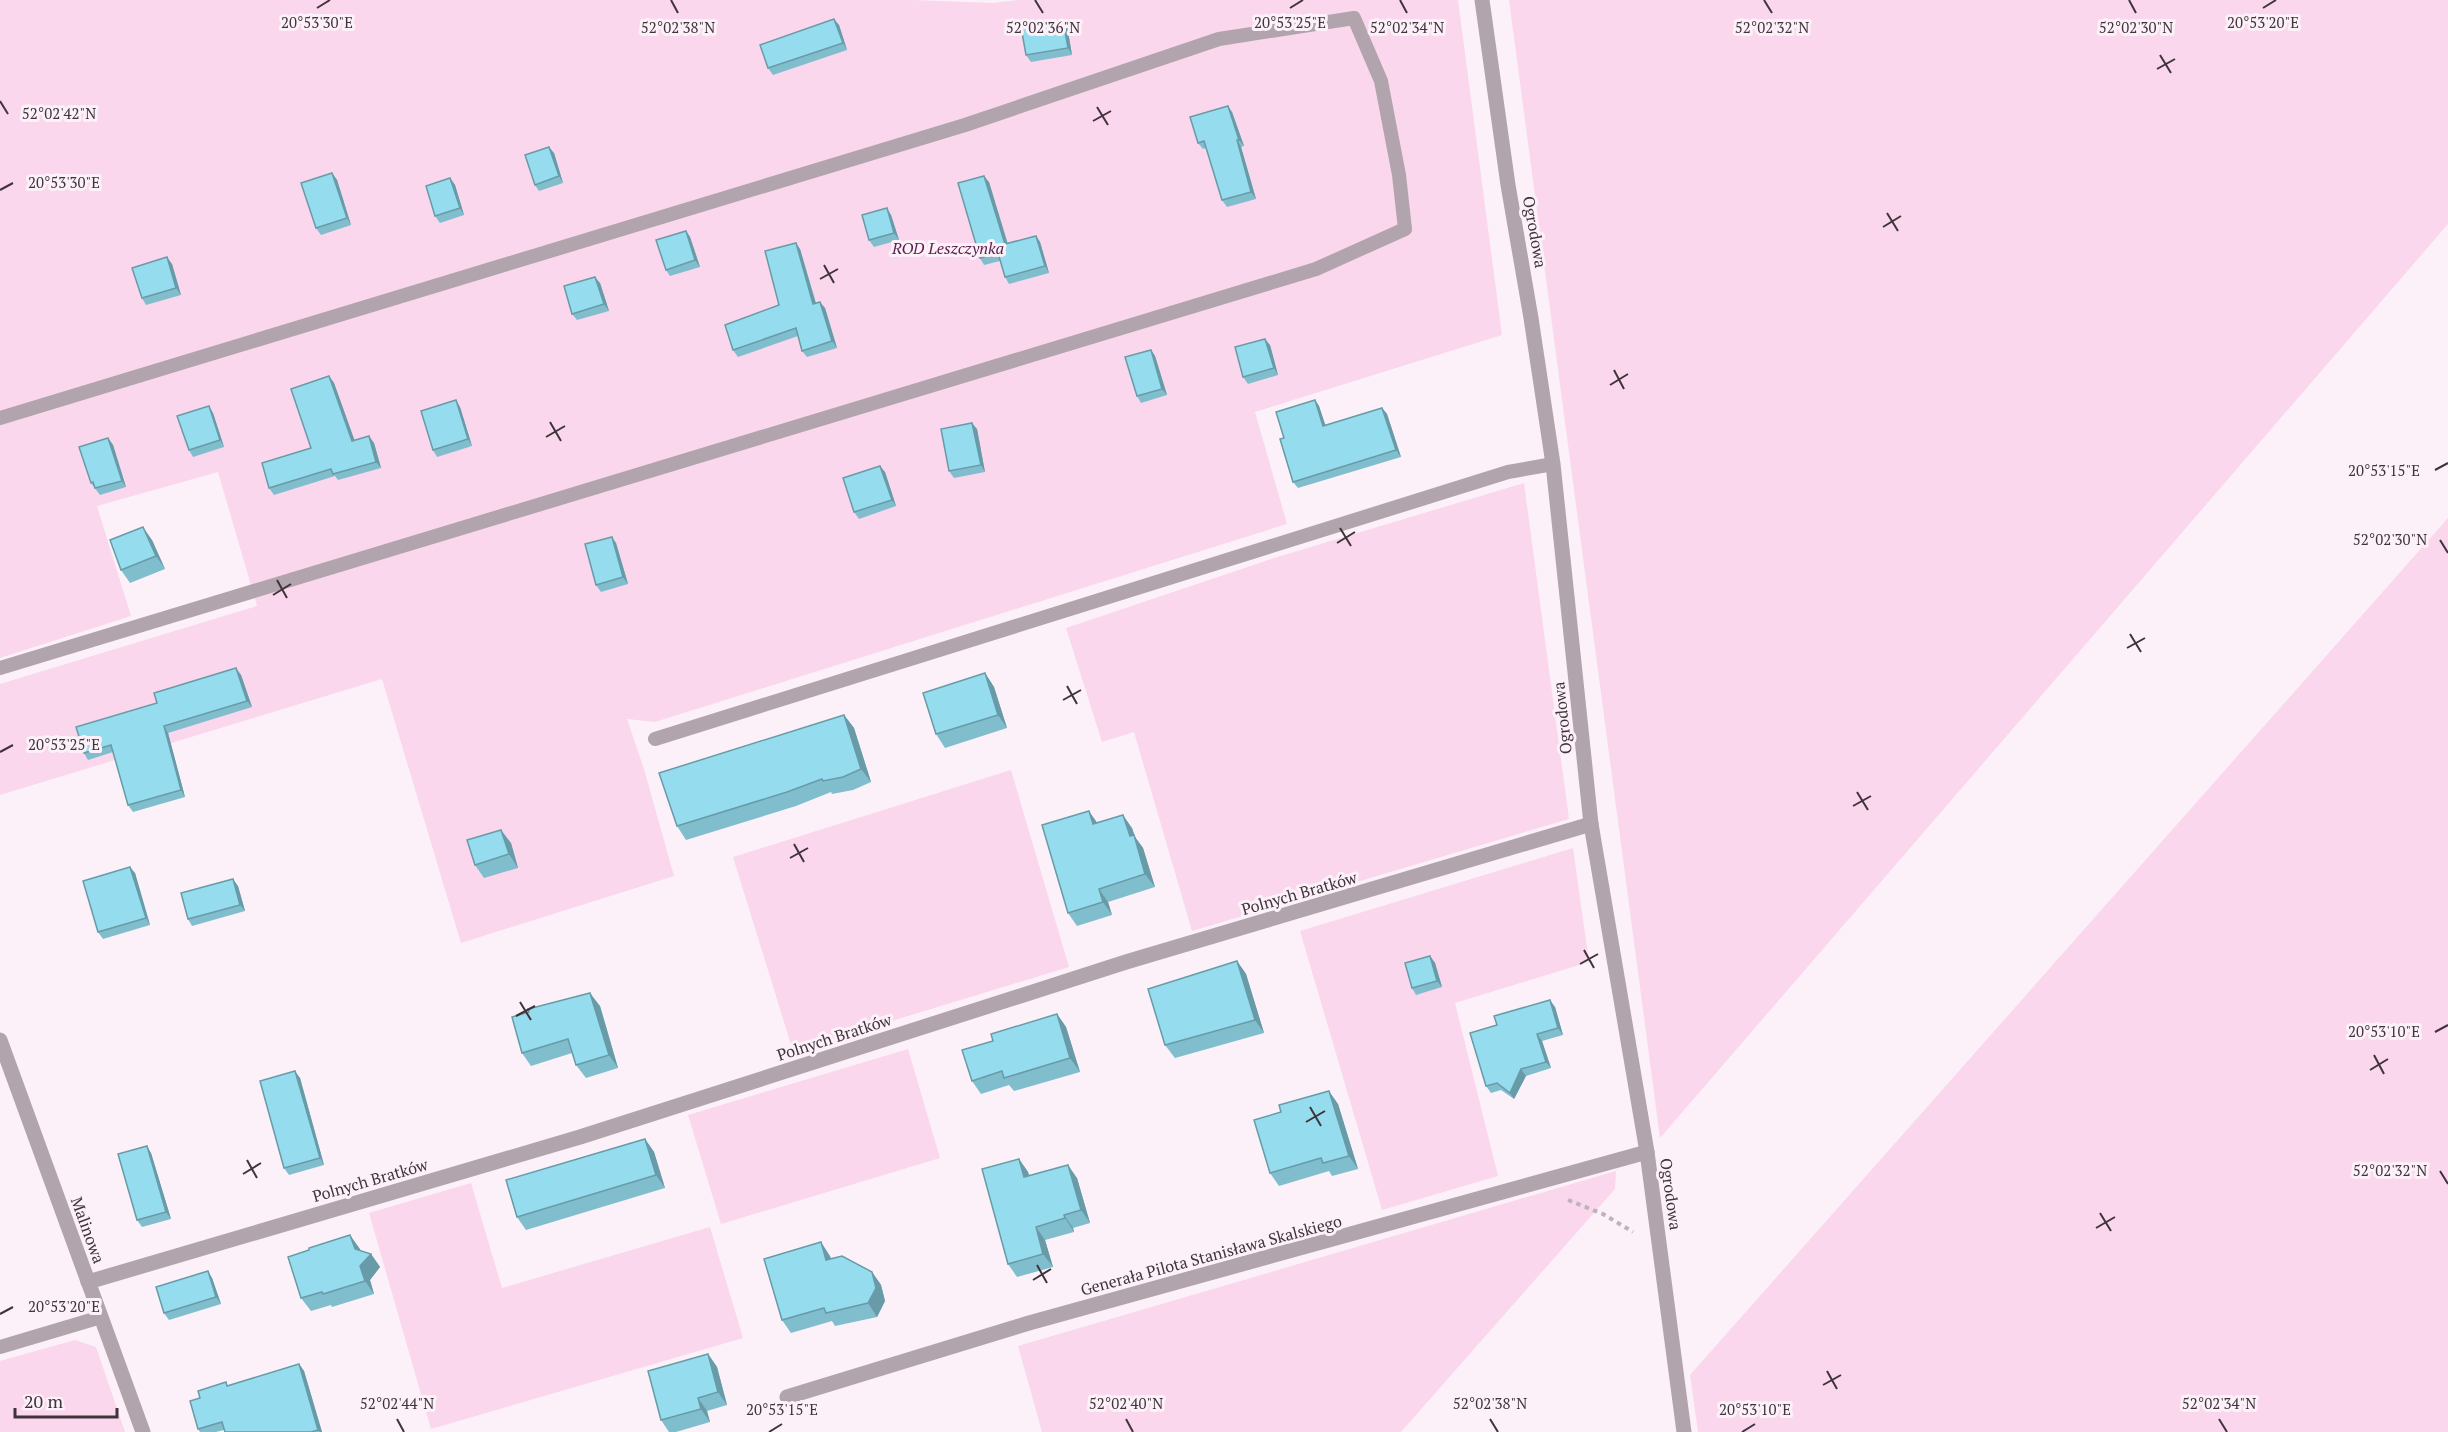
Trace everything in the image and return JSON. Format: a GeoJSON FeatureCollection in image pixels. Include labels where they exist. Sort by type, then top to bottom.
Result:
{"type":"FeatureCollection","features":[{"type":"Feature","properties":{"kind":"street","name":"Ogrodowa"},"geometry":{"type":"LineString","coordinates":[[1482,0],[1508,185],[1553,464],[1591,824],[1647,1152],[1684,1432]]}},
{"type":"Feature","properties":{"kind":"street","name":"Polnych Bratków"},"geometry":{"type":"LineString","coordinates":[[88,1282],[580,1137],[1126,962],[1591,824]]}},
{"type":"Feature","properties":{"kind":"street","name":"Malinowa"},"geometry":{"type":"LineString","coordinates":[[0,1040],[3,1059],[143,1432]]}},
{"type":"Feature","properties":{"kind":"street","name":"Generała Pilota Stanisława Skalskiego"},"geometry":{"type":"LineString","coordinates":[[787,1397],[1029,1323],[1647,1152]]}},
{"type":"Feature","properties":{"kind":"lane"},"geometry":{"type":"LineString","coordinates":[[0,418],[965,125],[1219,39],[1354,18],[1381,81],[1399,175],[1405,229],[1316,269],[0,668]]}},
{"type":"Feature","properties":{"kind":"lane"},"geometry":{"type":"LineString","coordinates":[[655,739],[1508,472],[1553,464]]}},
{"type":"Feature","properties":{"kind":"lane"},"geometry":{"type":"LineString","coordinates":[[0,1347],[100,1317]]}},
{"type":"Feature","properties":{"kind":"path"},"geometry":{"type":"LineString","coordinates":[[1531,1185],[1603,1214],[1660,1247]]}},
{"type":"Feature","properties":{"kind":"green space","name":"ROD Leszczynka"},"geometry":{"type":"Polygon","coordinates":[[[0,0],[913,0],[993,3],[1019,0],[1458,0],[1502,335],[1255,412],[1287,524],[655,722],[627,719],[644,769],[674,876],[461,943],[382,679],[0,795],[0,684],[257,606],[218,472],[97,506],[131,616],[0,658],[0,0]]]}},
{"type":"Feature","properties":{"kind":"green space"},"geometry":{"type":"Polygon","coordinates":[[[1509,0],[2448,0],[2448,224],[1660,1138],[1509,0]]]}},
{"type":"Feature","properties":{"kind":"green space"},"geometry":{"type":"Polygon","coordinates":[[[1524,483],[1569,819],[1192,931],[1134,732],[1102,742],[1066,628],[1274,558],[1524,483]]]}},
{"type":"Feature","properties":{"kind":"green space"},"geometry":{"type":"Polygon","coordinates":[[[2448,518],[2448,1432],[1698,1432],[1690,1375],[2448,518]]]}},
{"type":"Feature","properties":{"kind":"green space"},"geometry":{"type":"Polygon","coordinates":[[[1011,770],[1069,967],[793,1051],[733,857],[1011,770]]]}},
{"type":"Feature","properties":{"kind":"green space"},"geometry":{"type":"Polygon","coordinates":[[[1573,848],[1589,962],[1455,1003],[1498,1176],[1382,1210],[1300,931],[1573,848]]]}},
{"type":"Feature","properties":{"kind":"green space"},"geometry":{"type":"Polygon","coordinates":[[[908,1049],[940,1158],[721,1224],[688,1115],[908,1049]]]}},
{"type":"Feature","properties":{"kind":"green space"},"geometry":{"type":"Polygon","coordinates":[[[1616,1171],[1615,1189],[1401,1432],[1042,1432],[1018,1346],[1616,1171]]]}},
{"type":"Feature","properties":{"kind":"green space"},"geometry":{"type":"Polygon","coordinates":[[[471,1183],[502,1288],[710,1227],[743,1338],[431,1429],[369,1213],[471,1183]]]}},
{"type":"Feature","properties":{"kind":"green space"},"geometry":{"type":"Polygon","coordinates":[[[75,1340],[96,1347],[125,1432],[0,1432],[0,1361],[75,1340]]]}},
{"type":"Feature","properties":{"kind":"building"},"geometry":{"type":"Polygon","coordinates":[[[834,19],[843,43],[768,68],[760,45],[834,19]]]}},
{"type":"Feature","properties":{"kind":"building"},"geometry":{"type":"Polygon","coordinates":[[[1063,20],[1068,48],[1026,55],[1021,27],[1063,20]]]}},
{"type":"Feature","properties":{"kind":"building"},"geometry":{"type":"Polygon","coordinates":[[[1228,106],[1239,140],[1237,140],[1251,192],[1222,200],[1204,141],[1198,143],[1190,117],[1228,106]]]}},
{"type":"Feature","properties":{"kind":"building"},"geometry":{"type":"Polygon","coordinates":[[[549,147],[559,176],[535,185],[525,155],[549,147]]]}},
{"type":"Feature","properties":{"kind":"building"},"geometry":{"type":"Polygon","coordinates":[[[332,173],[347,218],[316,228],[301,183],[332,173]]]}},
{"type":"Feature","properties":{"kind":"building"},"geometry":{"type":"Polygon","coordinates":[[[984,176],[1005,244],[1036,236],[1045,266],[1005,277],[998,253],[980,258],[958,183],[984,176]]]}},
{"type":"Feature","properties":{"kind":"building"},"geometry":{"type":"Polygon","coordinates":[[[450,178],[460,208],[435,216],[426,186],[450,178]]]}},
{"type":"Feature","properties":{"kind":"building"},"geometry":{"type":"Polygon","coordinates":[[[887,208],[894,233],[869,240],[862,215],[887,208]]]}},
{"type":"Feature","properties":{"kind":"building"},"geometry":{"type":"Polygon","coordinates":[[[686,231],[695,260],[666,270],[656,240],[686,231]]]}},
{"type":"Feature","properties":{"kind":"building"},"geometry":{"type":"Polygon","coordinates":[[[796,243],[813,304],[820,302],[832,341],[802,351],[796,328],[733,350],[725,325],[779,305],[765,251],[796,243]]]}},
{"type":"Feature","properties":{"kind":"building"},"geometry":{"type":"Polygon","coordinates":[[[167,257],[176,288],[142,298],[132,268],[167,257]]]}},
{"type":"Feature","properties":{"kind":"building"},"geometry":{"type":"Polygon","coordinates":[[[595,277],[604,304],[572,314],[564,286],[595,277]]]}},
{"type":"Feature","properties":{"kind":"building"},"geometry":{"type":"Polygon","coordinates":[[[1265,339],[1274,368],[1243,377],[1235,347],[1265,339]]]}},
{"type":"Feature","properties":{"kind":"building"},"geometry":{"type":"Polygon","coordinates":[[[1151,350],[1162,389],[1137,396],[1125,357],[1151,350]]]}},
{"type":"Feature","properties":{"kind":"building"},"geometry":{"type":"Polygon","coordinates":[[[329,376],[352,441],[369,436],[376,462],[333,474],[331,469],[269,488],[262,463],[311,448],[291,389],[329,376]]]}},
{"type":"Feature","properties":{"kind":"building"},"geometry":{"type":"Polygon","coordinates":[[[456,400],[468,439],[433,450],[421,411],[456,400]]]}},
{"type":"Feature","properties":{"kind":"building"},"geometry":{"type":"Polygon","coordinates":[[[1315,400],[1323,426],[1382,408],[1396,450],[1293,482],[1280,439],[1284,438],[1276,412],[1315,400]]]}},
{"type":"Feature","properties":{"kind":"building"},"geometry":{"type":"Polygon","coordinates":[[[209,406],[220,440],[189,450],[177,416],[209,406]]]}},
{"type":"Feature","properties":{"kind":"building"},"geometry":{"type":"Polygon","coordinates":[[[972,423],[981,465],[949,471],[941,429],[972,423]]]}},
{"type":"Feature","properties":{"kind":"building"},"geometry":{"type":"Polygon","coordinates":[[[108,438],[122,481],[95,488],[93,482],[91,483],[79,447],[108,438]]]}},
{"type":"Feature","properties":{"kind":"building"},"geometry":{"type":"Polygon","coordinates":[[[880,466],[892,500],[854,512],[843,478],[880,466]]]}},
{"type":"Feature","properties":{"kind":"building"},"geometry":{"type":"Polygon","coordinates":[[[143,527],[156,556],[121,570],[110,540],[143,527]]]}},
{"type":"Feature","properties":{"kind":"building"},"geometry":{"type":"Polygon","coordinates":[[[612,537],[623,577],[596,585],[585,544],[612,537]]]}},
{"type":"Feature","properties":{"kind":"building"},"geometry":{"type":"Polygon","coordinates":[[[236,668],[247,701],[164,726],[181,790],[128,805],[111,745],[84,753],[76,727],[157,703],[154,693],[236,668]]]}},
{"type":"Feature","properties":{"kind":"building"},"geometry":{"type":"Polygon","coordinates":[[[985,673],[998,715],[936,734],[923,693],[985,673]]]}},
{"type":"Feature","properties":{"kind":"building"},"geometry":{"type":"Polygon","coordinates":[[[844,715],[861,769],[843,777],[823,781],[822,779],[677,826],[659,773],[844,715]]]}},
{"type":"Feature","properties":{"kind":"building"},"geometry":{"type":"Polygon","coordinates":[[[1089,811],[1093,824],[1123,815],[1130,836],[1134,835],[1145,874],[1099,889],[1103,902],[1068,913],[1042,825],[1089,811]]]}},
{"type":"Feature","properties":{"kind":"building"},"geometry":{"type":"Polygon","coordinates":[[[501,830],[509,854],[475,865],[467,840],[501,830]]]}},
{"type":"Feature","properties":{"kind":"building"},"geometry":{"type":"Polygon","coordinates":[[[130,867],[146,918],[98,932],[83,881],[130,867]]]}},
{"type":"Feature","properties":{"kind":"building"},"geometry":{"type":"Polygon","coordinates":[[[233,879],[240,905],[188,919],[181,893],[233,879]]]}},
{"type":"Feature","properties":{"kind":"building"},"geometry":{"type":"Polygon","coordinates":[[[1430,956],[1437,981],[1412,988],[1405,963],[1430,956]]]}},
{"type":"Feature","properties":{"kind":"building"},"geometry":{"type":"Polygon","coordinates":[[[1237,961],[1255,1020],[1165,1045],[1148,989],[1237,961]]]}},
{"type":"Feature","properties":{"kind":"building"},"geometry":{"type":"Polygon","coordinates":[[[590,993],[609,1055],[576,1065],[568,1039],[522,1053],[512,1017],[529,1012],[528,1009],[590,993]]]}},
{"type":"Feature","properties":{"kind":"building"},"geometry":{"type":"Polygon","coordinates":[[[1550,1000],[1558,1028],[1537,1034],[1546,1062],[1521,1069],[1510,1093],[1497,1083],[1486,1086],[1470,1033],[1497,1025],[1494,1016],[1550,1000]]]}},
{"type":"Feature","properties":{"kind":"building"},"geometry":{"type":"Polygon","coordinates":[[[1057,1014],[1070,1058],[1004,1078],[1002,1071],[972,1081],[962,1050],[993,1041],[991,1034],[1057,1014]]]}},
{"type":"Feature","properties":{"kind":"building"},"geometry":{"type":"Polygon","coordinates":[[[295,1071],[320,1158],[284,1168],[260,1081],[295,1071]]]}},
{"type":"Feature","properties":{"kind":"building"},"geometry":{"type":"Polygon","coordinates":[[[1329,1091],[1349,1156],[1323,1163],[1321,1158],[1270,1173],[1254,1120],[1281,1112],[1279,1105],[1329,1091]]]}},
{"type":"Feature","properties":{"kind":"building"},"geometry":{"type":"Polygon","coordinates":[[[645,1139],[656,1175],[517,1217],[506,1180],[645,1139]]]}},
{"type":"Feature","properties":{"kind":"building"},"geometry":{"type":"Polygon","coordinates":[[[147,1146],[166,1212],[137,1220],[118,1154],[147,1146]]]}},
{"type":"Feature","properties":{"kind":"building"},"geometry":{"type":"Polygon","coordinates":[[[1019,1159],[1024,1177],[1068,1165],[1081,1210],[1064,1215],[1065,1218],[1036,1227],[1043,1254],[1008,1264],[982,1169],[1019,1159]]]}},
{"type":"Feature","properties":{"kind":"building"},"geometry":{"type":"Polygon","coordinates":[[[350,1235],[355,1249],[371,1254],[360,1266],[365,1281],[301,1298],[288,1257],[350,1235]]]}},
{"type":"Feature","properties":{"kind":"building"},"geometry":{"type":"Polygon","coordinates":[[[821,1242],[826,1260],[842,1256],[872,1272],[876,1288],[868,1303],[826,1313],[824,1308],[782,1320],[764,1259],[821,1242]]]}},
{"type":"Feature","properties":{"kind":"building"},"geometry":{"type":"Polygon","coordinates":[[[208,1271],[216,1297],[164,1313],[156,1287],[208,1271]]]}},
{"type":"Feature","properties":{"kind":"building"},"geometry":{"type":"Polygon","coordinates":[[[708,1354],[718,1392],[698,1398],[701,1409],[661,1420],[648,1371],[708,1354]]]}},
{"type":"Feature","properties":{"kind":"building"},"geometry":{"type":"Polygon","coordinates":[[[299,1364],[318,1430],[311,1432],[225,1432],[222,1422],[198,1429],[190,1401],[200,1398],[198,1391],[226,1382],[227,1386],[299,1364]]]}}]}
